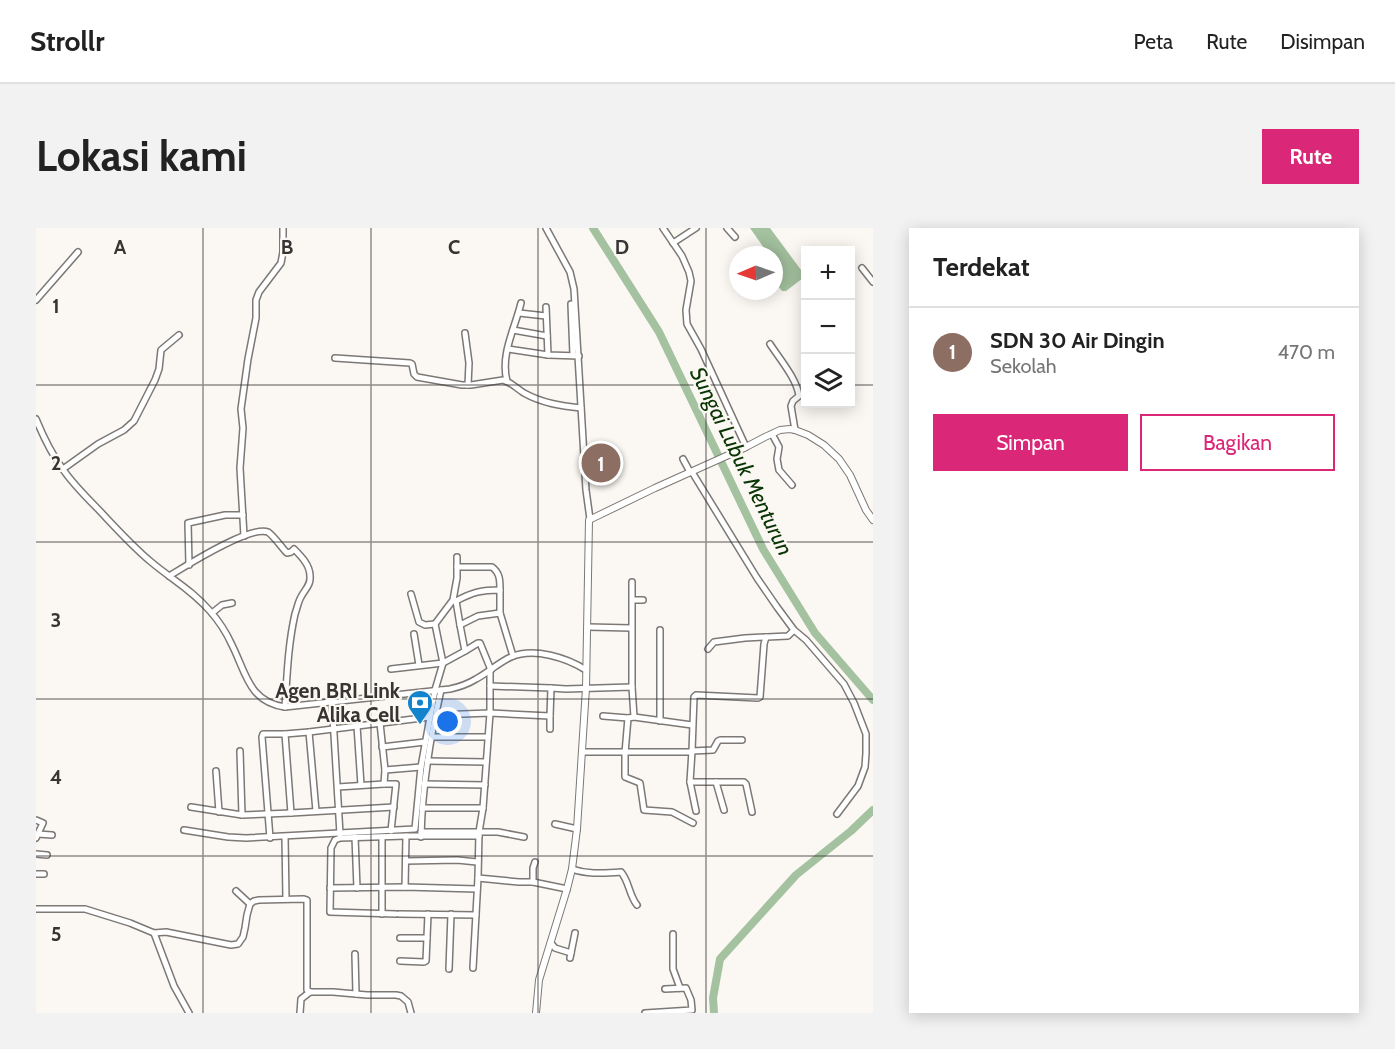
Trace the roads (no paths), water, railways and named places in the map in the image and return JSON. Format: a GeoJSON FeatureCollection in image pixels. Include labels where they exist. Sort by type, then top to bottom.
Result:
{"type":"FeatureCollection","features":[{"type":"Feature","properties":{"kind":"street"},"geometry":{"type":"LineString","coordinates":[[244,536],[240,468],[242,409],[248,359],[256,318],[257,296],[280,263],[283,252],[282,228]]}},
{"type":"Feature","properties":{"kind":"street"},"geometry":{"type":"LineString","coordinates":[[546,228],[572,279],[576,356]]}},
{"type":"Feature","properties":{"kind":"street"},"geometry":{"type":"LineString","coordinates":[[663,228],[687,266],[691,281],[686,310],[687,324],[701,349],[744,448]]}},
{"type":"Feature","properties":{"kind":"street"},"geometry":{"type":"LineString","coordinates":[[673,243],[696,228]]}},
{"type":"Feature","properties":{"kind":"street"},"geometry":{"type":"LineString","coordinates":[[727,228],[735,237]]}},
{"type":"Feature","properties":{"kind":"street"},"geometry":{"type":"LineString","coordinates":[[36,300],[78,252]]}},
{"type":"Feature","properties":{"kind":"street"},"geometry":{"type":"LineString","coordinates":[[862,268],[873,282]]}},
{"type":"Feature","properties":{"kind":"street"},"geometry":{"type":"LineString","coordinates":[[507,381],[505,363],[521,303]]}},
{"type":"Feature","properties":{"kind":"street"},"geometry":{"type":"LineString","coordinates":[[536,1013],[539,980],[572,869],[583,752],[590,519],[571,304]]}},
{"type":"Feature","properties":{"kind":"street"},"geometry":{"type":"LineString","coordinates":[[546,307],[548,355]]}},
{"type":"Feature","properties":{"kind":"street"},"geometry":{"type":"LineString","coordinates":[[519,313],[546,316]]}},
{"type":"Feature","properties":{"kind":"street"},"geometry":{"type":"LineString","coordinates":[[513,330],[548,336]]}},
{"type":"Feature","properties":{"kind":"street"},"geometry":{"type":"LineString","coordinates":[[465,333],[469,363],[468,385]]}},
{"type":"Feature","properties":{"kind":"street"},"geometry":{"type":"LineString","coordinates":[[63,470],[134,421],[155,380],[161,350],[179,335]]}},
{"type":"Feature","properties":{"kind":"street"},"geometry":{"type":"LineString","coordinates":[[770,344],[799,392],[799,396],[791,406],[795,430]]}},
{"type":"Feature","properties":{"kind":"street"},"geometry":{"type":"LineString","coordinates":[[508,349],[548,355],[576,356]]}},
{"type":"Feature","properties":{"kind":"street"},"geometry":{"type":"LineString","coordinates":[[335,358],[409,363],[412,364],[417,377],[452,384],[468,385],[498,380],[507,381],[523,392],[547,403],[581,408]]}},
{"type":"Feature","properties":{"kind":"street"},"geometry":{"type":"LineString","coordinates":[[36,419],[63,470],[127,540],[146,558],[185,586],[212,613],[232,644],[247,681],[260,697],[274,706],[285,707],[462,686],[513,656],[537,653],[555,656],[575,663],[586,670]]}},
{"type":"Feature","properties":{"kind":"street"},"geometry":{"type":"LineString","coordinates":[[590,519],[785,429],[808,435],[824,445],[839,459],[850,475],[873,520]]}},
{"type":"Feature","properties":{"kind":"street"},"geometry":{"type":"LineString","coordinates":[[772,434],[779,447],[778,470],[792,485]]}},
{"type":"Feature","properties":{"kind":"street"},"geometry":{"type":"LineString","coordinates":[[683,459],[757,578],[794,630],[807,640],[844,684],[854,703],[866,734],[865,767],[858,786],[837,814]]}},
{"type":"Feature","properties":{"kind":"street"},"geometry":{"type":"LineString","coordinates":[[189,564],[188,523],[227,515],[243,515]]}},
{"type":"Feature","properties":{"kind":"street"},"geometry":{"type":"LineString","coordinates":[[169,576],[216,548],[244,536],[262,532],[268,532],[287,553],[294,549],[309,569],[310,574],[309,584],[302,595],[294,618],[288,656],[285,707]]}},
{"type":"Feature","properties":{"kind":"street"},"geometry":{"type":"LineString","coordinates":[[457,557],[455,601],[465,651]]}},
{"type":"Feature","properties":{"kind":"street"},"geometry":{"type":"LineString","coordinates":[[457,567],[492,567],[496,570],[499,575],[500,613],[513,656]]}},
{"type":"Feature","properties":{"kind":"street"},"geometry":{"type":"LineString","coordinates":[[632,582],[631,718],[625,753],[625,775],[640,783],[644,810],[672,813],[693,823]]}},
{"type":"Feature","properties":{"kind":"street"},"geometry":{"type":"LineString","coordinates":[[411,594],[419,622],[425,625],[435,624],[455,601],[469,594],[485,590],[500,590]]}},
{"type":"Feature","properties":{"kind":"street"},"geometry":{"type":"LineString","coordinates":[[633,600],[643,600]]}},
{"type":"Feature","properties":{"kind":"street"},"geometry":{"type":"LineString","coordinates":[[212,613],[222,605],[232,603]]}},
{"type":"Feature","properties":{"kind":"street"},"geometry":{"type":"LineString","coordinates":[[460,625],[478,616],[500,613]]}},
{"type":"Feature","properties":{"kind":"street"},"geometry":{"type":"LineString","coordinates":[[184,830],[237,838],[270,838],[415,829],[425,742],[433,716],[443,663],[435,624]]}},
{"type":"Feature","properties":{"kind":"street"},"geometry":{"type":"LineString","coordinates":[[588,627],[631,628]]}},
{"type":"Feature","properties":{"kind":"street"},"geometry":{"type":"LineString","coordinates":[[660,630],[660,721]]}},
{"type":"Feature","properties":{"kind":"street"},"geometry":{"type":"LineString","coordinates":[[708,649],[714,642],[788,636],[794,630]]}},
{"type":"Feature","properties":{"kind":"street"},"geometry":{"type":"LineString","coordinates":[[414,634],[419,665]]}},
{"type":"Feature","properties":{"kind":"street"},"geometry":{"type":"LineString","coordinates":[[696,812],[690,782],[693,698],[695,695],[760,697],[766,637]]}},
{"type":"Feature","properties":{"kind":"street"},"geometry":{"type":"LineString","coordinates":[[391,669],[443,663],[478,643],[490,670],[490,713],[477,862],[473,968]]}},
{"type":"Feature","properties":{"kind":"street"},"geometry":{"type":"LineString","coordinates":[[490,686],[566,689],[632,687]]}},
{"type":"Feature","properties":{"kind":"street"},"geometry":{"type":"LineString","coordinates":[[550,729],[551,688]]}},
{"type":"Feature","properties":{"kind":"street"},"geometry":{"type":"LineString","coordinates":[[332,701],[340,834]]}},
{"type":"Feature","properties":{"kind":"street"},"geometry":{"type":"LineString","coordinates":[[270,838],[262,735],[265,733],[309,732],[433,716],[490,713],[550,716]]}},
{"type":"Feature","properties":{"kind":"street"},"geometry":{"type":"LineString","coordinates":[[421,834],[424,784],[433,716]]}},
{"type":"Feature","properties":{"kind":"street"},"geometry":{"type":"LineString","coordinates":[[603,716],[692,725]]}},
{"type":"Feature","properties":{"kind":"street"},"geometry":{"type":"LineString","coordinates":[[380,723],[385,770],[384,784]]}},
{"type":"Feature","properties":{"kind":"street"},"geometry":{"type":"LineString","coordinates":[[357,726],[361,785]]}},
{"type":"Feature","properties":{"kind":"street"},"geometry":{"type":"LineString","coordinates":[[309,732],[316,811]]}},
{"type":"Feature","properties":{"kind":"street"},"geometry":{"type":"LineString","coordinates":[[285,734],[291,813]]}},
{"type":"Feature","properties":{"kind":"street"},"geometry":{"type":"LineString","coordinates":[[432,737],[488,737]]}},
{"type":"Feature","properties":{"kind":"street"},"geometry":{"type":"LineString","coordinates":[[583,752],[692,752],[713,750],[720,740],[742,740]]}},
{"type":"Feature","properties":{"kind":"street"},"geometry":{"type":"LineString","coordinates":[[382,747],[425,742]]}},
{"type":"Feature","properties":{"kind":"street"},"geometry":{"type":"LineString","coordinates":[[240,750],[242,815]]}},
{"type":"Feature","properties":{"kind":"street"},"geometry":{"type":"LineString","coordinates":[[427,761],[486,762]]}},
{"type":"Feature","properties":{"kind":"street"},"geometry":{"type":"LineString","coordinates":[[385,770],[421,767]]}},
{"type":"Feature","properties":{"kind":"street"},"geometry":{"type":"LineString","coordinates":[[391,831],[399,769]]}},
{"type":"Feature","properties":{"kind":"street"},"geometry":{"type":"LineString","coordinates":[[216,771],[219,812]]}},
{"type":"Feature","properties":{"kind":"street"},"geometry":{"type":"LineString","coordinates":[[690,782],[746,783],[752,812]]}},
{"type":"Feature","properties":{"kind":"street"},"geometry":{"type":"LineString","coordinates":[[716,782],[724,810]]}},
{"type":"Feature","properties":{"kind":"street"},"geometry":{"type":"LineString","coordinates":[[338,787],[396,783]]}},
{"type":"Feature","properties":{"kind":"street"},"geometry":{"type":"LineString","coordinates":[[424,784],[484,785]]}},
{"type":"Feature","properties":{"kind":"street"},"geometry":{"type":"LineString","coordinates":[[191,807],[242,815],[394,807]]}},
{"type":"Feature","properties":{"kind":"street"},"geometry":{"type":"LineString","coordinates":[[422,808],[483,808]]}},
{"type":"Feature","properties":{"kind":"street"},"geometry":{"type":"LineString","coordinates":[[36,820],[43,824],[37,836]]}},
{"type":"Feature","properties":{"kind":"street"},"geometry":{"type":"LineString","coordinates":[[555,824],[577,829]]}},
{"type":"Feature","properties":{"kind":"street"},"geometry":{"type":"LineString","coordinates":[[476,915],[331,913],[332,843],[340,838],[421,834],[498,832],[524,837]]}},
{"type":"Feature","properties":{"kind":"street"},"geometry":{"type":"LineString","coordinates":[[37,836],[52,835]]}},
{"type":"Feature","properties":{"kind":"street"},"geometry":{"type":"LineString","coordinates":[[405,887],[406,836]]}},
{"type":"Feature","properties":{"kind":"street"},"geometry":{"type":"LineString","coordinates":[[285,837],[286,899]]}},
{"type":"Feature","properties":{"kind":"street"},"geometry":{"type":"LineString","coordinates":[[355,837],[357,888]]}},
{"type":"Feature","properties":{"kind":"street"},"geometry":{"type":"LineString","coordinates":[[382,837],[382,914]]}},
{"type":"Feature","properties":{"kind":"street"},"geometry":{"type":"LineString","coordinates":[[36,854],[47,855]]}},
{"type":"Feature","properties":{"kind":"street"},"geometry":{"type":"LineString","coordinates":[[406,861],[477,862]]}},
{"type":"Feature","properties":{"kind":"street"},"geometry":{"type":"LineString","coordinates":[[533,882],[535,862]]}},
{"type":"Feature","properties":{"kind":"street"},"geometry":{"type":"LineString","coordinates":[[572,869],[597,874],[621,872],[637,905]]}},
{"type":"Feature","properties":{"kind":"street"},"geometry":{"type":"LineString","coordinates":[[36,874],[44,874]]}},
{"type":"Feature","properties":{"kind":"street"},"geometry":{"type":"LineString","coordinates":[[478,878],[533,882],[567,889]]}},
{"type":"Feature","properties":{"kind":"street"},"geometry":{"type":"LineString","coordinates":[[330,888],[477,889]]}},
{"type":"Feature","properties":{"kind":"street"},"geometry":{"type":"LineString","coordinates":[[236,891],[250,904]]}},
{"type":"Feature","properties":{"kind":"street"},"geometry":{"type":"LineString","coordinates":[[36,909],[86,909],[154,933],[166,932],[235,945],[243,937],[250,904],[254,901],[304,899],[307,900],[307,986],[309,992]]}},
{"type":"Feature","properties":{"kind":"street"},"geometry":{"type":"LineString","coordinates":[[400,962],[425,962],[428,914]]}},
{"type":"Feature","properties":{"kind":"street"},"geometry":{"type":"LineString","coordinates":[[449,969],[451,915]]}},
{"type":"Feature","properties":{"kind":"street"},"geometry":{"type":"LineString","coordinates":[[154,933],[174,986],[189,1013]]}},
{"type":"Feature","properties":{"kind":"street"},"geometry":{"type":"LineString","coordinates":[[551,943],[555,948],[570,955],[575,933]]}},
{"type":"Feature","properties":{"kind":"street"},"geometry":{"type":"LineString","coordinates":[[673,934],[673,969],[680,988]]}},
{"type":"Feature","properties":{"kind":"street"},"geometry":{"type":"LineString","coordinates":[[400,938],[428,938]]}},
{"type":"Feature","properties":{"kind":"street"},"geometry":{"type":"LineString","coordinates":[[356,954],[356,994]]}},
{"type":"Feature","properties":{"kind":"street"},"geometry":{"type":"LineString","coordinates":[[645,1013],[691,1011],[691,1000],[685,987],[665,989]]}},
{"type":"Feature","properties":{"kind":"street"},"geometry":{"type":"LineString","coordinates":[[300,1013],[301,999],[309,992],[401,996],[408,1002],[411,1013]]}},
{"type":"Feature","properties":{"kind":"waterway","name":"Sungai Lubuk Menturun"},"geometry":{"type":"LineString","coordinates":[[593,228],[659,332],[763,549],[815,633],[873,700]]}},
{"type":"Feature","properties":{"kind":"waterway","name":"Sungai Lubuk Menturun"},"geometry":{"type":"LineString","coordinates":[[714,1013],[713,998],[720,959],[796,875],[851,831],[873,810]]}},
{"type":"Feature","properties":{"kind":"place","name":"SDN 30 Air Dingin"},"geometry":{"type":"Point","coordinates":[601,463]}},
{"type":"Feature","properties":{"kind":"place","name":"Agen BRI Link Alika Cell"},"geometry":{"type":"Point","coordinates":[420,726]}}]}
